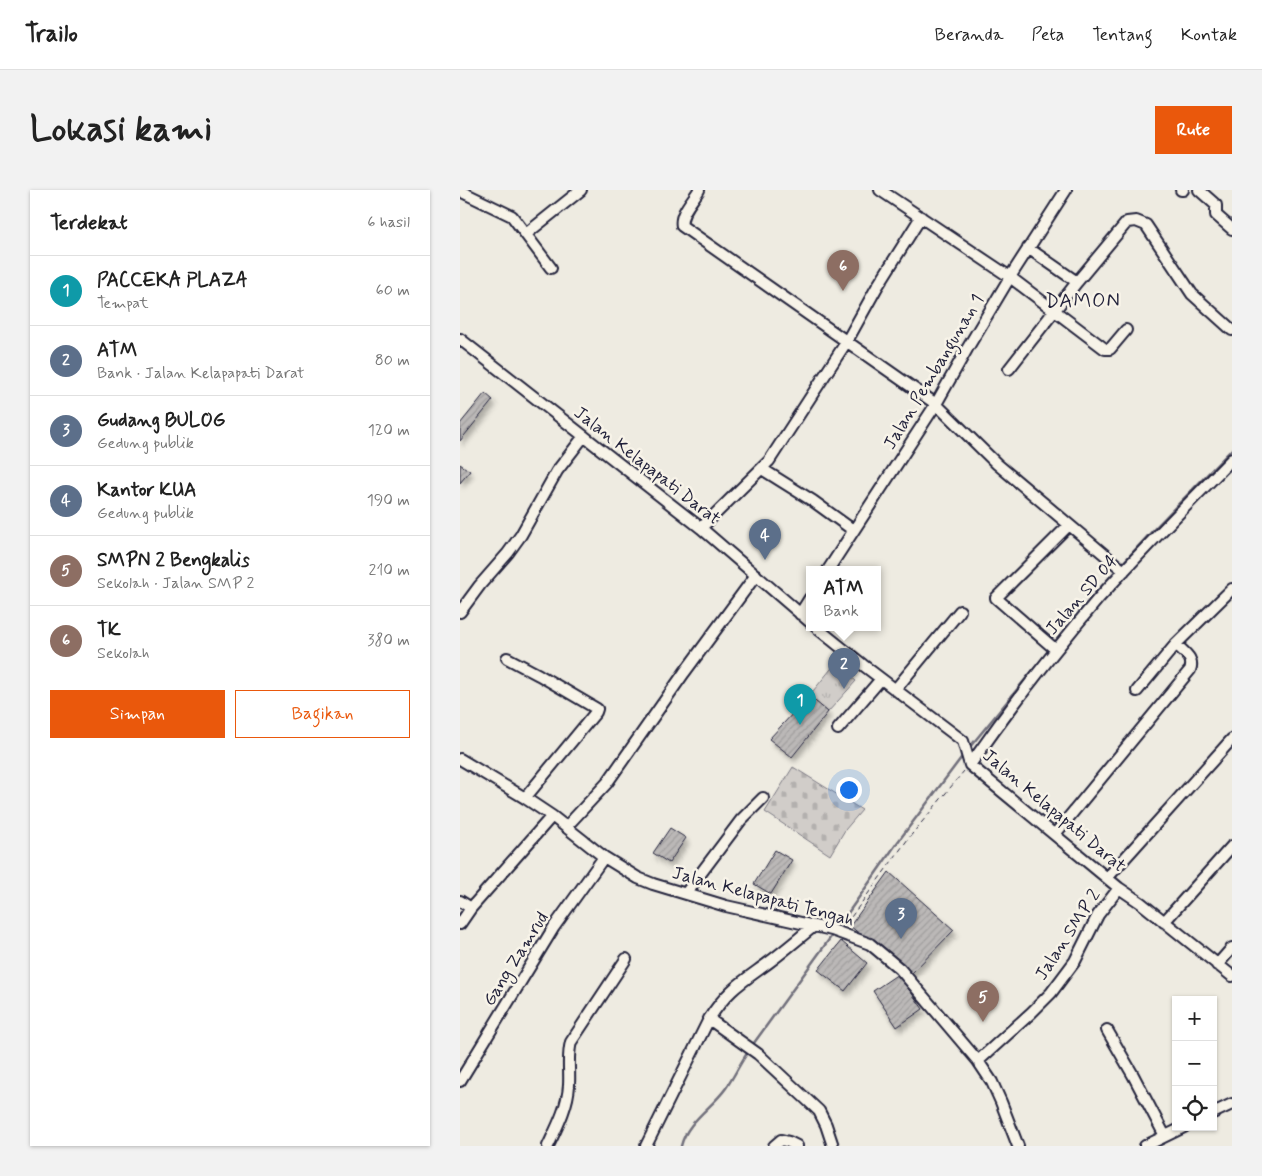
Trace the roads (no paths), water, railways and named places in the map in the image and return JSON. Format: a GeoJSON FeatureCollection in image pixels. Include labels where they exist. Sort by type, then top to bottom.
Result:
{"type":"FeatureCollection","features":[{"type":"Feature","properties":{"kind":"street"},"geometry":{"type":"LineString","coordinates":[[526,234],[581,190]]}},
{"type":"Feature","properties":{"kind":"street"},"geometry":{"type":"LineString","coordinates":[[699,190],[682,216],[682,226],[936,404],[997,464],[1120,568]]}},
{"type":"Feature","properties":{"kind":"street","name":"Jalan Pembangunan 1"},"geometry":{"type":"LineString","coordinates":[[830,566],[936,404],[1010,277],[1066,190]]}},
{"type":"Feature","properties":{"kind":"street"},"geometry":{"type":"LineString","coordinates":[[1199,190],[1216,205],[1216,215],[1232,229]]}},
{"type":"Feature","properties":{"kind":"street"},"geometry":{"type":"LineString","coordinates":[[460,191],[506,212],[516,220],[551,268]]}},
{"type":"Feature","properties":{"kind":"street"},"geometry":{"type":"LineString","coordinates":[[886,192],[1010,277],[1105,349],[1110,349],[1126,330]]}},
{"type":"Feature","properties":{"kind":"street"},"geometry":{"type":"LineString","coordinates":[[701,528],[762,469],[774,453],[847,341],[876,287],[921,217]]}},
{"type":"Feature","properties":{"kind":"street"},"geometry":{"type":"LineString","coordinates":[[1009,370],[1077,282],[1127,222],[1136,221],[1146,225],[1192,294],[1232,330]]}},
{"type":"Feature","properties":{"kind":"street"},"geometry":{"type":"LineString","coordinates":[[1028,248],[1077,282]]}},
{"type":"Feature","properties":{"kind":"street","name":"Jalan Kelapapati Darat"},"geometry":{"type":"LineString","coordinates":[[460,338],[701,528],[806,619]]}},
{"type":"Feature","properties":{"kind":"street"},"geometry":{"type":"LineString","coordinates":[[460,612],[521,535],[557,471],[584,436]]}},
{"type":"Feature","properties":{"kind":"street","name":"Jalan SD 04"},"geometry":{"type":"LineString","coordinates":[[969,764],[1054,648],[1120,568],[1232,459]]}},
{"type":"Feature","properties":{"kind":"street"},"geometry":{"type":"LineString","coordinates":[[762,469],[813,501],[853,530]]}},
{"type":"Feature","properties":{"kind":"street"},"geometry":{"type":"LineString","coordinates":[[1054,648],[996,598],[1070,525]]}},
{"type":"Feature","properties":{"kind":"street"},"geometry":{"type":"LineString","coordinates":[[566,827],[607,783],[684,672],[756,575]]}},
{"type":"Feature","properties":{"kind":"street"},"geometry":{"type":"LineString","coordinates":[[1138,691],[1176,644],[1230,595]]}},
{"type":"Feature","properties":{"kind":"street"},"geometry":{"type":"LineString","coordinates":[[800,614],[806,604]]}},
{"type":"Feature","properties":{"kind":"street"},"geometry":{"type":"LineString","coordinates":[[895,690],[960,611]]}},
{"type":"Feature","properties":{"kind":"street","name":"Jalan Kelapapati Darat"},"geometry":{"type":"LineString","coordinates":[[821,631],[963,742],[969,764],[1119,888],[1232,976]]}},
{"type":"Feature","properties":{"kind":"street"},"geometry":{"type":"LineString","coordinates":[[1055,834],[1190,670],[1192,664],[1190,659],[1176,644]]}},
{"type":"Feature","properties":{"kind":"street"},"geometry":{"type":"LineString","coordinates":[[507,658],[539,674],[597,709],[525,798]]}},
{"type":"Feature","properties":{"kind":"street"},"geometry":{"type":"LineString","coordinates":[[838,729],[881,679]]}},
{"type":"Feature","properties":{"kind":"street"},"geometry":{"type":"LineString","coordinates":[[1108,877],[1232,739]]}},
{"type":"Feature","properties":{"kind":"street","name":"Jalan Kelapapati Tengah"},"geometry":{"type":"LineString","coordinates":[[460,758],[552,816],[604,857],[638,878],[726,906],[814,926],[870,944],[895,964],[978,1061],[992,1082],[1018,1146]]}},
{"type":"Feature","properties":{"kind":"street"},"geometry":{"type":"LineString","coordinates":[[686,893],[741,820],[762,798]]}},
{"type":"Feature","properties":{"kind":"street"},"geometry":{"type":"LineString","coordinates":[[460,924],[471,908],[552,816]]}},
{"type":"Feature","properties":{"kind":"street"},"geometry":{"type":"LineString","coordinates":[[1164,922],[1232,846]]}},
{"type":"Feature","properties":{"kind":"street","name":"Gang Zamrud"},"geometry":{"type":"LineString","coordinates":[[460,1081],[554,927],[604,857]]}},
{"type":"Feature","properties":{"kind":"street","name":"Jalan SMP 2"},"geometry":{"type":"LineString","coordinates":[[978,1061],[1051,993],[1074,961],[1098,915],[1119,888]]}},
{"type":"Feature","properties":{"kind":"street"},"geometry":{"type":"LineString","coordinates":[[460,901],[471,908]]}},
{"type":"Feature","properties":{"kind":"street"},"geometry":{"type":"LineString","coordinates":[[646,1146],[709,1019],[719,1004],[736,985],[770,962],[814,926]]}},
{"type":"Feature","properties":{"kind":"street"},"geometry":{"type":"LineString","coordinates":[[1217,965],[1232,948]]}},
{"type":"Feature","properties":{"kind":"street"},"geometry":{"type":"LineString","coordinates":[[548,1146],[560,1119],[567,1096],[569,1085],[568,1053],[572,1042],[626,959]]}},
{"type":"Feature","properties":{"kind":"street"},"geometry":{"type":"LineString","coordinates":[[709,1019],[758,1054],[819,1111],[834,1146]]}},
{"type":"Feature","properties":{"kind":"street"},"geometry":{"type":"LineString","coordinates":[[1107,1030],[1165,1136]]}},
{"type":"Feature","properties":{"kind":"street"},"geometry":{"type":"LineString","coordinates":[[1217,1111],[1232,1104]]}},
{"type":"Feature","properties":{"kind":"street"},"geometry":{"type":"LineString","coordinates":[[1145,1146],[1176,1131]]}},
{"type":"Feature","properties":{"kind":"street"},"geometry":{"type":"LineString","coordinates":[[774,1146],[781,1140],[797,1146]]}},
{"type":"Feature","properties":{"kind":"waterway"},"geometry":{"type":"LineString","coordinates":[[1121,565],[1232,449]]}},
{"type":"Feature","properties":{"kind":"waterway"},"geometry":{"type":"LineString","coordinates":[[1054,643],[1117,569]]}},
{"type":"Feature","properties":{"kind":"waterway"},"geometry":{"type":"LineString","coordinates":[[969,748],[1051,648]]}},
{"type":"Feature","properties":{"kind":"waterway"},"geometry":{"type":"LineString","coordinates":[[836,930],[897,843],[964,754]]}},
{"type":"Feature","properties":{"kind":"waterway"},"geometry":{"type":"LineString","coordinates":[[751,1047],[833,934]]}},
{"type":"Feature","properties":{"kind":"waterway"},"geometry":{"type":"LineString","coordinates":[[681,1146],[689,1129],[726,1088],[748,1052]]}},
{"type":"Feature","properties":{"kind":"place","name":"TK"},"geometry":{"type":"Point","coordinates":[843,291]}},
{"type":"Feature","properties":{"kind":"place","name":"Kantor KUA"},"geometry":{"type":"Point","coordinates":[765,560]}},
{"type":"Feature","properties":{"kind":"place","name":"ATM"},"geometry":{"type":"Point","coordinates":[844,689]}},
{"type":"Feature","properties":{"kind":"place","name":"PACCEKA PLAZA"},"geometry":{"type":"Point","coordinates":[800,725]}},
{"type":"Feature","properties":{"kind":"place","name":"Gudang BULOG"},"geometry":{"type":"Point","coordinates":[901,939]}},
{"type":"Feature","properties":{"kind":"place","name":"SMPN 2 Bengkalis"},"geometry":{"type":"Point","coordinates":[983,1022]}},
{"type":"Feature","properties":{"kind":"district","name":"DAMON"},"geometry":{"type":"Point","coordinates":[1083,301]}}]}
